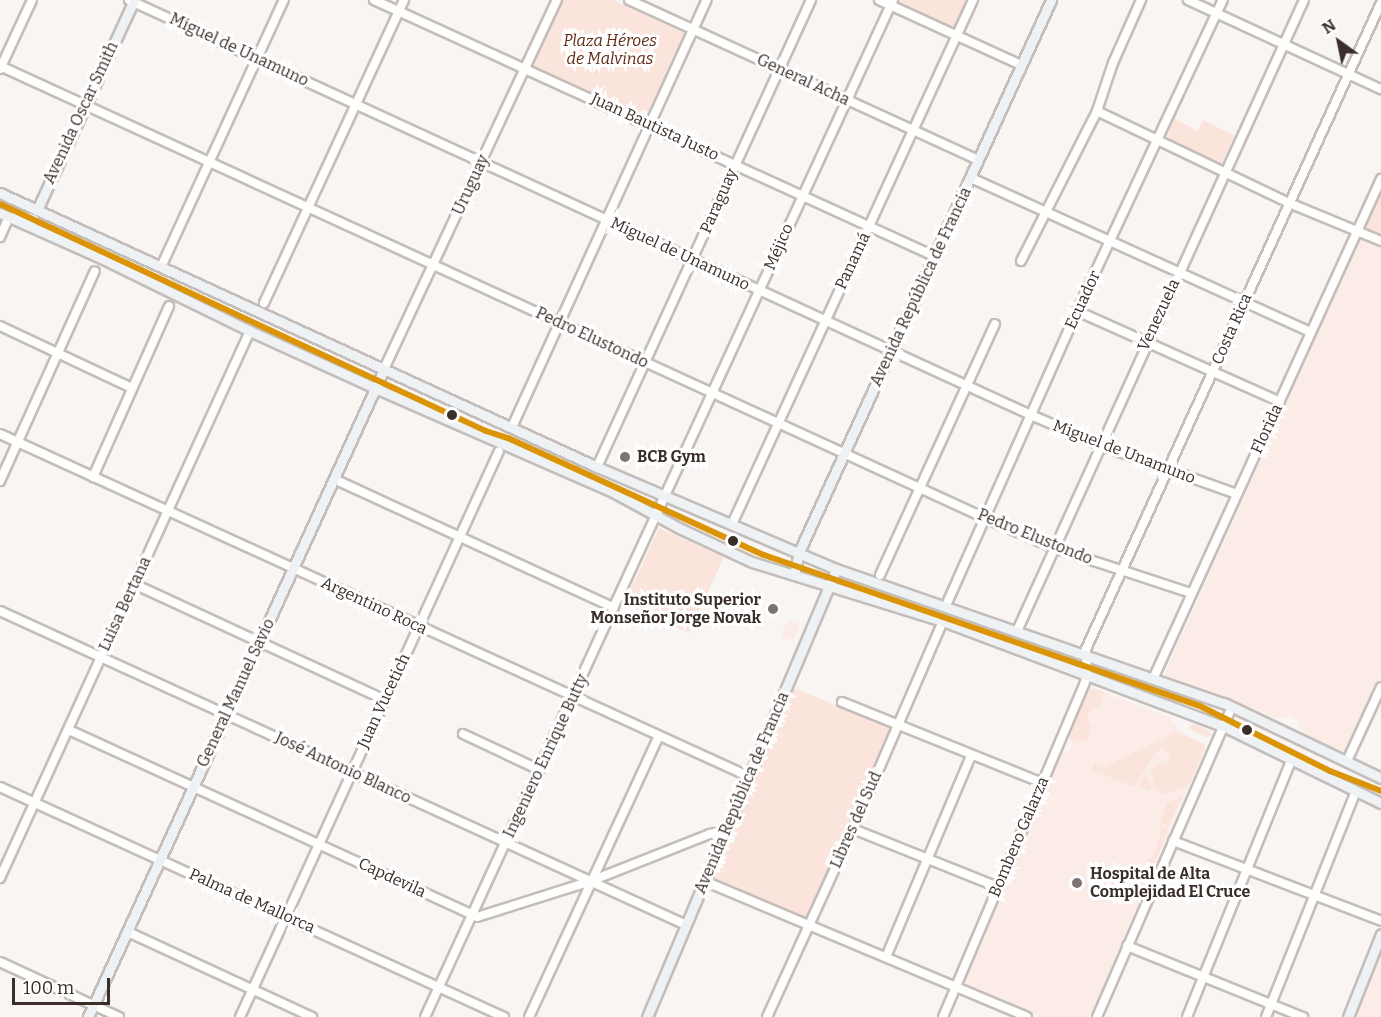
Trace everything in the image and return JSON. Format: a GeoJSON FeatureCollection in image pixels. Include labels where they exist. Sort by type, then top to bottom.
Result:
{"type":"FeatureCollection","features":[{"type":"Feature","properties":{"kind":"main road","name":"Avenida República de Francia"},"geometry":{"type":"LineString","coordinates":[[794,575],[799,552],[1051,0]]}},
{"type":"Feature","properties":{"kind":"main road","name":"Avenida Oscar Smith"},"geometry":{"type":"LineString","coordinates":[[37,210],[132,1]]}},
{"type":"Feature","properties":{"kind":"main road"},"geometry":{"type":"LineString","coordinates":[[0,193],[597,467],[733,522],[836,569],[1232,707],[1381,778]]}},
{"type":"Feature","properties":{"kind":"main road"},"geometry":{"type":"LineString","coordinates":[[0,208],[250,331],[613,492],[656,516],[752,562],[830,584],[943,621],[1223,726],[1381,803]]}},
{"type":"Feature","properties":{"kind":"main road"},"geometry":{"type":"LineString","coordinates":[[4,215],[32,223]]}},
{"type":"Feature","properties":{"kind":"main road","name":"General Manuel Savio"},"geometry":{"type":"LineString","coordinates":[[88,1017],[384,369]]}},
{"type":"Feature","properties":{"kind":"main road","name":"Avenida República de Francia"},"geometry":{"type":"LineString","coordinates":[[647,1017],[836,569]]}},
{"type":"Feature","properties":{"kind":"main road"},"geometry":{"type":"LineString","coordinates":[[1348,1017],[1381,934]]}},
{"type":"Feature","properties":{"kind":"street"},"geometry":{"type":"LineString","coordinates":[[0,67],[32,0]]}},
{"type":"Feature","properties":{"kind":"street"},"geometry":{"type":"LineString","coordinates":[[161,267],[284,0]]}},
{"type":"Feature","properties":{"kind":"street","name":"Juan Bautista Justo"},"geometry":{"type":"LineString","coordinates":[[374,0],[934,256]]}},
{"type":"Feature","properties":{"kind":"street"},"geometry":{"type":"LineString","coordinates":[[264,303],[404,0]]}},
{"type":"Feature","properties":{"kind":"street","name":"Uruguay"},"geometry":{"type":"LineString","coordinates":[[384,369],[557,0]]}},
{"type":"Feature","properties":{"kind":"street","name":"General Acha"},"geometry":{"type":"LineString","coordinates":[[629,0],[978,160]]}},
{"type":"Feature","properties":{"kind":"street"},"geometry":{"type":"LineString","coordinates":[[513,427],[707,0]]}},
{"type":"Feature","properties":{"kind":"street","name":"Paraguay"},"geometry":{"type":"LineString","coordinates":[[597,467],[811,0]]}},
{"type":"Feature","properties":{"kind":"street"},"geometry":{"type":"LineString","coordinates":[[879,0],[891,3],[1021,65]]}},
{"type":"Feature","properties":{"kind":"street","name":"Panamá"},"geometry":{"type":"LineString","coordinates":[[733,522],[973,0]]}},
{"type":"Feature","properties":{"kind":"street"},"geometry":{"type":"LineString","coordinates":[[1021,261],[1097,111],[1113,63],[1141,0]]}},
{"type":"Feature","properties":{"kind":"street"},"geometry":{"type":"LineString","coordinates":[[1188,0],[1381,89]]}},
{"type":"Feature","properties":{"kind":"street","name":"Ecuador"},"geometry":{"type":"LineString","coordinates":[[948,602],[1077,311],[1223,0]]}},
{"type":"Feature","properties":{"kind":"street","name":"Venezuela"},"geometry":{"type":"LineString","coordinates":[[1017,631],[1146,343],[1304,0]]}},
{"type":"Feature","properties":{"kind":"street","name":"Miguel de Unamuno"},"geometry":{"type":"LineString","coordinates":[[132,1],[965,386],[1100,445],[1237,494]]}},
{"type":"Feature","properties":{"kind":"street","name":"Méjico"},"geometry":{"type":"LineString","coordinates":[[666,494],[891,3]]}},
{"type":"Feature","properties":{"kind":"street","name":"Costa Rica"},"geometry":{"type":"LineString","coordinates":[[1087,656],[1086,649],[1170,470],[1381,3]]}},
{"type":"Feature","properties":{"kind":"street","name":"Pedro Elustondo"},"geometry":{"type":"LineString","coordinates":[[0,67],[985,518],[1054,548],[1191,593]]}},
{"type":"Feature","properties":{"kind":"street"},"geometry":{"type":"LineString","coordinates":[[1097,111],[1289,203],[1381,241]]}},
{"type":"Feature","properties":{"kind":"street"},"geometry":{"type":"LineString","coordinates":[[971,178],[1311,332]]}},
{"type":"Feature","properties":{"kind":"street","name":"Florida"},"geometry":{"type":"LineString","coordinates":[[1153,679],[1381,179]]}},
{"type":"Feature","properties":{"kind":"street","name":"Avenida Oscar Smith"},"geometry":{"type":"LineString","coordinates":[[32,223],[37,210]]}},
{"type":"Feature","properties":{"kind":"street"},"geometry":{"type":"LineString","coordinates":[[0,237],[4,215]]}},
{"type":"Feature","properties":{"kind":"street"},"geometry":{"type":"LineString","coordinates":[[0,481],[95,272]]}},
{"type":"Feature","properties":{"kind":"street"},"geometry":{"type":"LineString","coordinates":[[93,477],[169,306]]}},
{"type":"Feature","properties":{"kind":"street"},"geometry":{"type":"LineString","coordinates":[[1077,311],[1280,402]]}},
{"type":"Feature","properties":{"kind":"street"},"geometry":{"type":"LineString","coordinates":[[880,575],[995,324]]}},
{"type":"Feature","properties":{"kind":"street"},"geometry":{"type":"LineString","coordinates":[[0,326],[132,388]]}},
{"type":"Feature","properties":{"kind":"street","name":"Luisa Bertana"},"geometry":{"type":"LineString","coordinates":[[0,878],[250,331]]}},
{"type":"Feature","properties":{"kind":"street","name":"Argentino Roca"},"geometry":{"type":"LineString","coordinates":[[0,435],[750,777]]}},
{"type":"Feature","properties":{"kind":"street","name":"Juan Vucetich"},"geometry":{"type":"LineString","coordinates":[[240,1017],[499,451]]}},
{"type":"Feature","properties":{"kind":"street"},"geometry":{"type":"LineString","coordinates":[[334,479],[614,608]]}},
{"type":"Feature","properties":{"kind":"street","name":"Ingeniero Enrique Butty"},"geometry":{"type":"LineString","coordinates":[[426,1017],[666,494]]}},
{"type":"Feature","properties":{"kind":"street"},"geometry":{"type":"LineString","coordinates":[[134,584],[385,700]]}},
{"type":"Feature","properties":{"kind":"street","name":"José Antonio Blanco"},"geometry":{"type":"LineString","coordinates":[[0,611],[686,925]]}},
{"type":"Feature","properties":{"kind":"street","name":"Libres del Sud"},"geometry":{"type":"LineString","coordinates":[[766,1017],[853,829],[943,621]]}},
{"type":"Feature","properties":{"kind":"street","name":"Bombero Galarza"},"geometry":{"type":"LineString","coordinates":[[943,1017],[1087,676],[1087,656]]}},
{"type":"Feature","properties":{"kind":"street"},"geometry":{"type":"LineString","coordinates":[[1347,761],[1381,687]]}},
{"type":"Feature","properties":{"kind":"street"},"geometry":{"type":"LineString","coordinates":[[842,702],[1042,783]]}},
{"type":"Feature","properties":{"kind":"street"},"geometry":{"type":"LineString","coordinates":[[1097,1017],[1232,707]]}},
{"type":"Feature","properties":{"kind":"street","name":"Capdevila"},"geometry":{"type":"LineString","coordinates":[[69,730],[473,916]]}},
{"type":"Feature","properties":{"kind":"street"},"geometry":{"type":"LineString","coordinates":[[462,734],[540,770]]}},
{"type":"Feature","properties":{"kind":"street"},"geometry":{"type":"LineString","coordinates":[[529,1017],[659,736]]}},
{"type":"Feature","properties":{"kind":"street"},"geometry":{"type":"LineString","coordinates":[[886,957],[971,756]]}},
{"type":"Feature","properties":{"kind":"street"},"geometry":{"type":"LineString","coordinates":[[1187,1017],[1292,759]]}},
{"type":"Feature","properties":{"kind":"street","name":"Palma de Mallorca"},"geometry":{"type":"LineString","coordinates":[[0,787],[504,1017]]}},
{"type":"Feature","properties":{"kind":"street"},"geometry":{"type":"LineString","coordinates":[[1266,1017],[1356,791]]}},
{"type":"Feature","properties":{"kind":"street"},"geometry":{"type":"LineString","coordinates":[[853,829],[998,886]]}},
{"type":"Feature","properties":{"kind":"street"},"geometry":{"type":"LineString","coordinates":[[473,916],[480,917],[591,881],[724,831]]}},
{"type":"Feature","properties":{"kind":"street"},"geometry":{"type":"LineString","coordinates":[[1173,841],[1381,921]]}},
{"type":"Feature","properties":{"kind":"street"},"geometry":{"type":"LineString","coordinates":[[704,881],[1028,1017]]}},
{"type":"Feature","properties":{"kind":"street"},"geometry":{"type":"LineString","coordinates":[[128,932],[312,1017]]}},
{"type":"Feature","properties":{"kind":"street"},"geometry":{"type":"LineString","coordinates":[[1127,946],[1303,1017]]}},
{"type":"Feature","properties":{"kind":"street"},"geometry":{"type":"LineString","coordinates":[[0,962],[119,1017]]}},
{"type":"Feature","properties":{"kind":"shaded area"},"geometry":{"type":"Polygon","coordinates":[[[1361,237],[1381,246],[1381,673],[1344,753],[1303,736],[1297,720],[1289,716],[1278,719],[1164,675],[1361,237]]]}},
{"type":"Feature","properties":{"kind":"shaded area"},"geometry":{"type":"Polygon","coordinates":[[[788,620],[800,625],[793,641],[781,636],[788,620]]]}},
{"type":"Feature","properties":{"kind":"shaded area","name":"Hospital de Alta Complejidad El Cruce"},"geometry":{"type":"Polygon","coordinates":[[[1093,688],[1171,718],[1179,731],[1204,744],[1205,748],[1090,1017],[1039,1017],[965,985],[964,981],[1062,750],[1069,752],[1072,741],[1069,735],[1088,691],[1093,688]]]}},
{"type":"Feature","properties":{"kind":"shaded area"},"geometry":{"type":"Polygon","coordinates":[[[1381,953],[1381,1017],[1356,1017],[1361,1004],[1381,953]]]}},
{"type":"Feature","properties":{"kind":"green space","name":"Plaza Héroes de Malvinas"},"geometry":{"type":"Polygon","coordinates":[[[562,0],[613,0],[688,35],[649,118],[532,65],[562,0]]]}},
{"type":"Feature","properties":{"kind":"green space"},"geometry":{"type":"Polygon","coordinates":[[[899,0],[968,0],[955,28],[898,3],[899,0]]]}},
{"type":"Feature","properties":{"kind":"green space"},"geometry":{"type":"Polygon","coordinates":[[[1175,119],[1198,131],[1203,120],[1235,136],[1221,164],[1166,138],[1175,119]]]}},
{"type":"Feature","properties":{"kind":"green space"},"geometry":{"type":"Polygon","coordinates":[[[1381,188],[1381,237],[1363,229],[1381,188]]]}},
{"type":"Feature","properties":{"kind":"green space"},"geometry":{"type":"Polygon","coordinates":[[[659,528],[724,557],[689,633],[624,604],[659,528]]]}},
{"type":"Feature","properties":{"kind":"green space"},"geometry":{"type":"Polygon","coordinates":[[[794,688],[891,728],[807,918],[714,880],[794,688]]]}},
{"type":"Feature","properties":{"kind":"green space"},"geometry":{"type":"Polygon","coordinates":[[[1093,688],[1104,692],[1099,707],[1090,710],[1087,718],[1092,727],[1087,741],[1080,738],[1078,742],[1072,741],[1069,735],[1088,691],[1093,688]]]}},
{"type":"Feature","properties":{"kind":"green space"},"geometry":{"type":"Polygon","coordinates":[[[1194,724],[1209,731],[1212,735],[1206,737],[1187,728],[1194,724]]]}},
{"type":"Feature","properties":{"kind":"green space"},"geometry":{"type":"Polygon","coordinates":[[[1176,732],[1204,744],[1205,748],[1190,784],[1165,794],[1156,790],[1151,774],[1157,764],[1165,764],[1170,758],[1162,748],[1155,752],[1134,787],[1092,770],[1095,763],[1105,767],[1176,732]]]}},
{"type":"Feature","properties":{"kind":"green space"},"geometry":{"type":"Polygon","coordinates":[[[1145,773],[1152,787],[1150,791],[1141,787],[1137,789],[1145,773]]]}},
{"type":"Feature","properties":{"kind":"green space"},"geometry":{"type":"Polygon","coordinates":[[[1183,796],[1168,826],[1160,822],[1167,803],[1183,796]]]}},
{"type":"Feature","properties":{"kind":"green space"},"geometry":{"type":"Polygon","coordinates":[[[1159,824],[1168,828],[1152,871],[1147,860],[1153,857],[1161,832],[1159,824]]]}},
{"type":"Feature","properties":{"kind":"transit line"},"geometry":{"type":"LineString","coordinates":[[0,204],[486,431],[508,438],[764,555],[1200,706],[1330,771],[1381,791]]}},
{"type":"Feature","properties":{"kind":"place","name":"BCB Gym"},"geometry":{"type":"Point","coordinates":[625,457]}},
{"type":"Feature","properties":{"kind":"place","name":"Instituto Superior Monseñor Jorge Novak"},"geometry":{"type":"Point","coordinates":[773,609]}},
{"type":"Feature","properties":{"kind":"place","name":"Hospital de Alta Complejidad El Cruce"},"geometry":{"type":"Point","coordinates":[1077,883]}}]}
